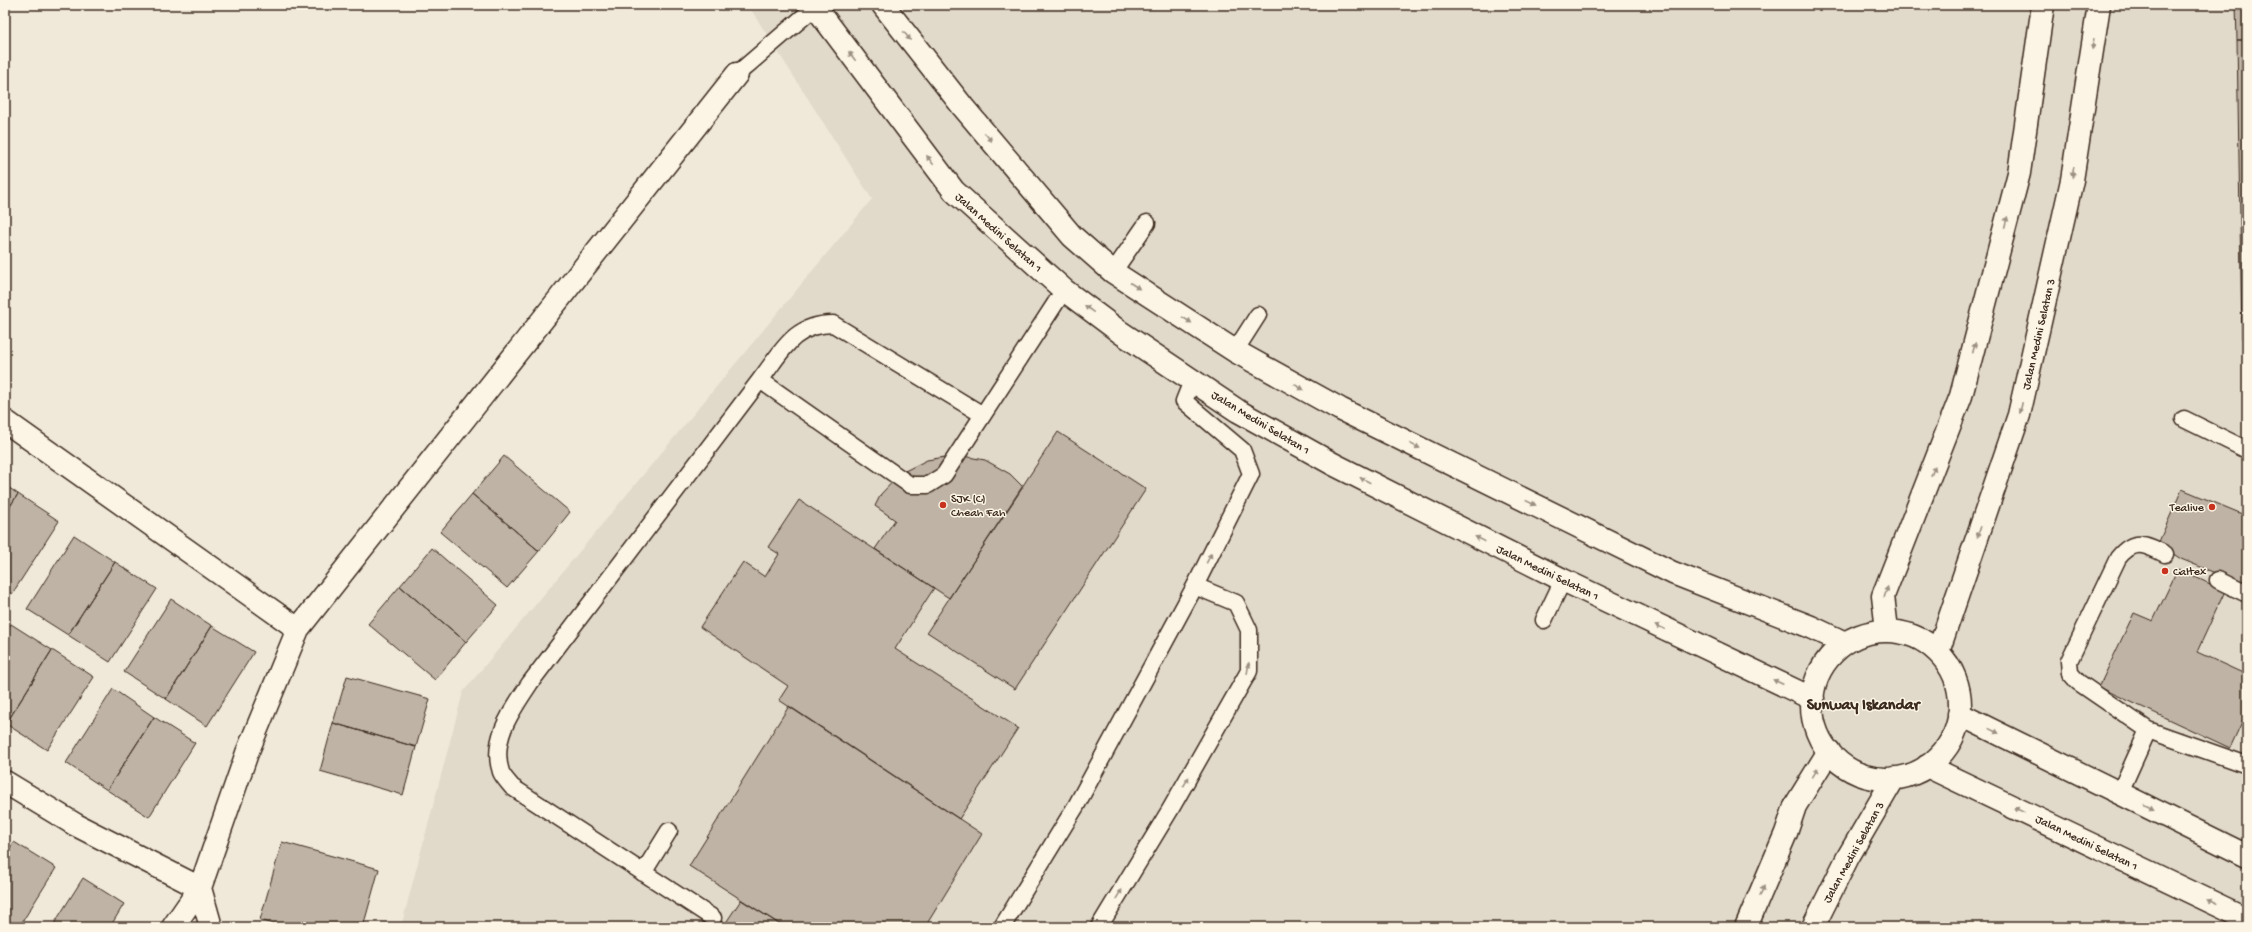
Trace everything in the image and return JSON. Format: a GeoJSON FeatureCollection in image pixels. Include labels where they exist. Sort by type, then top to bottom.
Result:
{"type":"FeatureCollection","features":[{"type":"Feature","properties":{"kind":"street"},"geometry":{"type":"LineString","coordinates":[[883,5],[963,107],[1072,236],[1113,272],[1235,351],[1340,409],[1673,573],[1811,627],[1845,643]]}},
{"type":"Feature","properties":{"kind":"street"},"geometry":{"type":"LineString","coordinates":[[1887,630],[1883,596],[1961,396],[2019,173],[2043,5]]}},
{"type":"Feature","properties":{"kind":"street","name":"Jalan Medini Selatan 3"},"geometry":{"type":"LineString","coordinates":[[1938,652],[2019,416],[2072,180],[2099,5]]}},
{"type":"Feature","properties":{"kind":"street","name":"Jalan Medini Selatan 1"},"geometry":{"type":"LineString","coordinates":[[814,6],[954,191],[1064,290],[1120,332],[1238,411],[1333,464],[1563,580],[1813,699]]}},
{"type":"Feature","properties":{"kind":"street"},"geometry":{"type":"LineString","coordinates":[[173,927],[200,888],[247,753],[298,629],[736,74]]}},
{"type":"Feature","properties":{"kind":"street"},"geometry":{"type":"LineString","coordinates":[[5,421],[298,629]]}},
{"type":"Feature","properties":{"kind":"street"},"geometry":{"type":"LineString","coordinates":[[1887,630],[1915,636],[1938,652],[1949,665],[1956,681],[1959,697],[1959,714],[1949,743],[1939,756],[1927,766],[1917,772],[1894,778],[1880,779],[1865,776],[1839,762],[1829,751],[1816,726],[1813,699],[1816,682],[1823,667],[1833,654],[1845,643],[1865,634],[1887,630]]}},
{"type":"Feature","properties":{"kind":"street"},"geometry":{"type":"LineString","coordinates":[[1959,714],[2120,792],[2247,856]]}},
{"type":"Feature","properties":{"kind":"street"},"geometry":{"type":"LineString","coordinates":[[1746,927],[1786,833],[1795,806],[1829,751]]}},
{"type":"Feature","properties":{"kind":"street","name":"Jalan Medini Selatan 1"},"geometry":{"type":"LineString","coordinates":[[1927,766],[2247,919]]}},
{"type":"Feature","properties":{"kind":"street","name":"Jalan Medini Selatan 3"},"geometry":{"type":"LineString","coordinates":[[1813,927],[1848,857],[1894,778]]}},
{"type":"Feature","properties":{"kind":"street"},"geometry":{"type":"LineString","coordinates":[[5,782],[76,825],[200,888],[211,927]]}},
{"type":"Feature","properties":{"kind":"lane"},"geometry":{"type":"LineString","coordinates":[[736,74],[814,6]]}},
{"type":"Feature","properties":{"kind":"lane"},"geometry":{"type":"LineString","coordinates":[[1113,272],[1147,223]]}},
{"type":"Feature","properties":{"kind":"lane"},"geometry":{"type":"LineString","coordinates":[[760,380],[910,485],[928,485],[944,475],[1064,290]]}},
{"type":"Feature","properties":{"kind":"lane"},"geometry":{"type":"LineString","coordinates":[[1235,351],[1258,315]]}},
{"type":"Feature","properties":{"kind":"lane"},"geometry":{"type":"LineString","coordinates":[[713,918],[512,787],[501,773],[498,757],[500,737],[512,712],[530,683],[760,380],[790,341],[802,330],[818,324],[833,324],[983,415]]}},
{"type":"Feature","properties":{"kind":"lane"},"geometry":{"type":"LineString","coordinates":[[1002,927],[1076,806],[1195,586],[1251,474],[1242,450],[1184,401],[1192,381]]}},
{"type":"Feature","properties":{"kind":"lane"},"geometry":{"type":"LineString","coordinates":[[2184,419],[2247,450]]}},
{"type":"Feature","properties":{"kind":"lane"},"geometry":{"type":"LineString","coordinates":[[2165,554],[2141,544],[2124,550],[2118,558],[2069,661],[2070,673],[2078,682],[2148,730],[2247,765]]}},
{"type":"Feature","properties":{"kind":"lane"},"geometry":{"type":"LineString","coordinates":[[1544,620],[1563,580]]}},
{"type":"Feature","properties":{"kind":"lane"},"geometry":{"type":"LineString","coordinates":[[2218,580],[2247,594]]}},
{"type":"Feature","properties":{"kind":"lane"},"geometry":{"type":"LineString","coordinates":[[1099,927],[1170,810],[1249,671],[1249,630],[1236,603],[1195,586]]}},
{"type":"Feature","properties":{"kind":"lane"},"geometry":{"type":"LineString","coordinates":[[2120,792],[2148,730]]}},
{"type":"Feature","properties":{"kind":"lane"},"geometry":{"type":"LineString","coordinates":[[643,873],[669,831]]}},
{"type":"Feature","properties":{"kind":"shaded area"},"geometry":{"type":"Polygon","coordinates":[[[748,5],[2247,5],[2247,927],[401,927],[463,692],[872,199],[748,5]]]}},
{"type":"Feature","properties":{"kind":"building"},"geometry":{"type":"Polygon","coordinates":[[[2236,5],[2247,5],[2247,40],[2237,40],[2236,5]]]}},
{"type":"Feature","properties":{"kind":"building"},"geometry":{"type":"Polygon","coordinates":[[[2237,40],[2247,40],[2247,341],[2242,339],[2237,40]]]}},
{"type":"Feature","properties":{"kind":"building"},"geometry":{"type":"Polygon","coordinates":[[[1058,432],[1146,489],[1015,689],[927,632],[1058,432]]]}},
{"type":"Feature","properties":{"kind":"building"},"geometry":{"type":"Polygon","coordinates":[[[957,455],[985,460],[1010,474],[1023,487],[949,598],[875,549],[895,520],[875,506],[881,494],[901,473],[927,460],[957,455]]]}},
{"type":"Feature","properties":{"kind":"building"},"geometry":{"type":"Polygon","coordinates":[[[504,456],[570,512],[539,551],[472,494],[504,456]]]}},
{"type":"Feature","properties":{"kind":"building"},"geometry":{"type":"Polygon","coordinates":[[[5,485],[18,494],[5,514],[5,485]]]}},
{"type":"Feature","properties":{"kind":"building"},"geometry":{"type":"Polygon","coordinates":[[[2182,489],[2247,516],[2247,586],[2181,559],[2158,544],[2182,489]]]}},
{"type":"Feature","properties":{"kind":"building"},"geometry":{"type":"Polygon","coordinates":[[[18,494],[59,521],[12,594],[5,589],[5,514],[18,494]]]}},
{"type":"Feature","properties":{"kind":"building"},"geometry":{"type":"Polygon","coordinates":[[[472,494],[539,551],[507,588],[440,532],[472,494]]]}},
{"type":"Feature","properties":{"kind":"building"},"geometry":{"type":"Polygon","coordinates":[[[799,500],[934,588],[895,649],[1018,728],[959,819],[779,700],[788,686],[700,627],[743,562],[765,577],[779,554],[768,547],[799,500]]]}},
{"type":"Feature","properties":{"kind":"building"},"geometry":{"type":"Polygon","coordinates":[[[74,535],[115,562],[68,635],[27,609],[74,535]]]}},
{"type":"Feature","properties":{"kind":"building"},"geometry":{"type":"Polygon","coordinates":[[[432,548],[498,605],[466,642],[400,586],[432,548]]]}},
{"type":"Feature","properties":{"kind":"building"},"geometry":{"type":"Polygon","coordinates":[[[115,562],[157,589],[110,662],[68,635],[115,562]]]}},
{"type":"Feature","properties":{"kind":"building"},"geometry":{"type":"Polygon","coordinates":[[[2178,569],[2225,591],[2197,652],[2247,675],[2247,711],[2230,748],[2099,687],[2134,613],[2153,621],[2178,569]]]}},
{"type":"Feature","properties":{"kind":"building"},"geometry":{"type":"Polygon","coordinates":[[[400,586],[466,642],[435,680],[368,624],[400,586]]]}},
{"type":"Feature","properties":{"kind":"building"},"geometry":{"type":"Polygon","coordinates":[[[171,599],[212,626],[166,699],[124,672],[171,599]]]}},
{"type":"Feature","properties":{"kind":"building"},"geometry":{"type":"Polygon","coordinates":[[[11,624],[52,650],[6,724],[5,633],[11,624]]]}},
{"type":"Feature","properties":{"kind":"building"},"geometry":{"type":"Polygon","coordinates":[[[212,626],[254,652],[207,726],[166,699],[212,626]]]}},
{"type":"Feature","properties":{"kind":"building"},"geometry":{"type":"Polygon","coordinates":[[[52,650],[94,677],[47,750],[6,724],[52,650]]]}},
{"type":"Feature","properties":{"kind":"building"},"geometry":{"type":"Polygon","coordinates":[[[347,676],[430,699],[416,747],[333,723],[347,676]]]}},
{"type":"Feature","properties":{"kind":"building"},"geometry":{"type":"Polygon","coordinates":[[[113,689],[154,717],[107,790],[66,763],[113,689]]]}},
{"type":"Feature","properties":{"kind":"building"},"geometry":{"type":"Polygon","coordinates":[[[789,706],[982,834],[925,927],[784,927],[689,866],[789,706]]]}},
{"type":"Feature","properties":{"kind":"building"},"geometry":{"type":"Polygon","coordinates":[[[154,717],[195,743],[149,817],[107,790],[154,717]]]}},
{"type":"Feature","properties":{"kind":"building"},"geometry":{"type":"Polygon","coordinates":[[[333,723],[416,747],[403,795],[320,771],[333,723]]]}},
{"type":"Feature","properties":{"kind":"building"},"geometry":{"type":"Polygon","coordinates":[[[14,842],[56,868],[19,927],[5,927],[5,856],[14,842]]]}},
{"type":"Feature","properties":{"kind":"building"},"geometry":{"type":"Polygon","coordinates":[[[282,842],[379,869],[363,927],[284,927],[260,920],[282,842]]]}},
{"type":"Feature","properties":{"kind":"building"},"geometry":{"type":"Polygon","coordinates":[[[83,878],[124,904],[110,927],[52,927],[83,878]]]}},
{"type":"Feature","properties":{"kind":"building"},"geometry":{"type":"Polygon","coordinates":[[[741,900],[784,927],[723,927],[741,900]]]}},
{"type":"Feature","properties":{"kind":"place","name":"SJK (C) Cheah Fah"},"geometry":{"type":"Point","coordinates":[943,505]}},
{"type":"Feature","properties":{"kind":"place","name":"Tealive"},"geometry":{"type":"Point","coordinates":[2212,507]}},
{"type":"Feature","properties":{"kind":"place","name":"Caltex"},"geometry":{"type":"Point","coordinates":[2165,571]}},
{"type":"Feature","properties":{"kind":"district","name":"Sunway Iskandar"},"geometry":{"type":"Point","coordinates":[1863,703]}}]}
